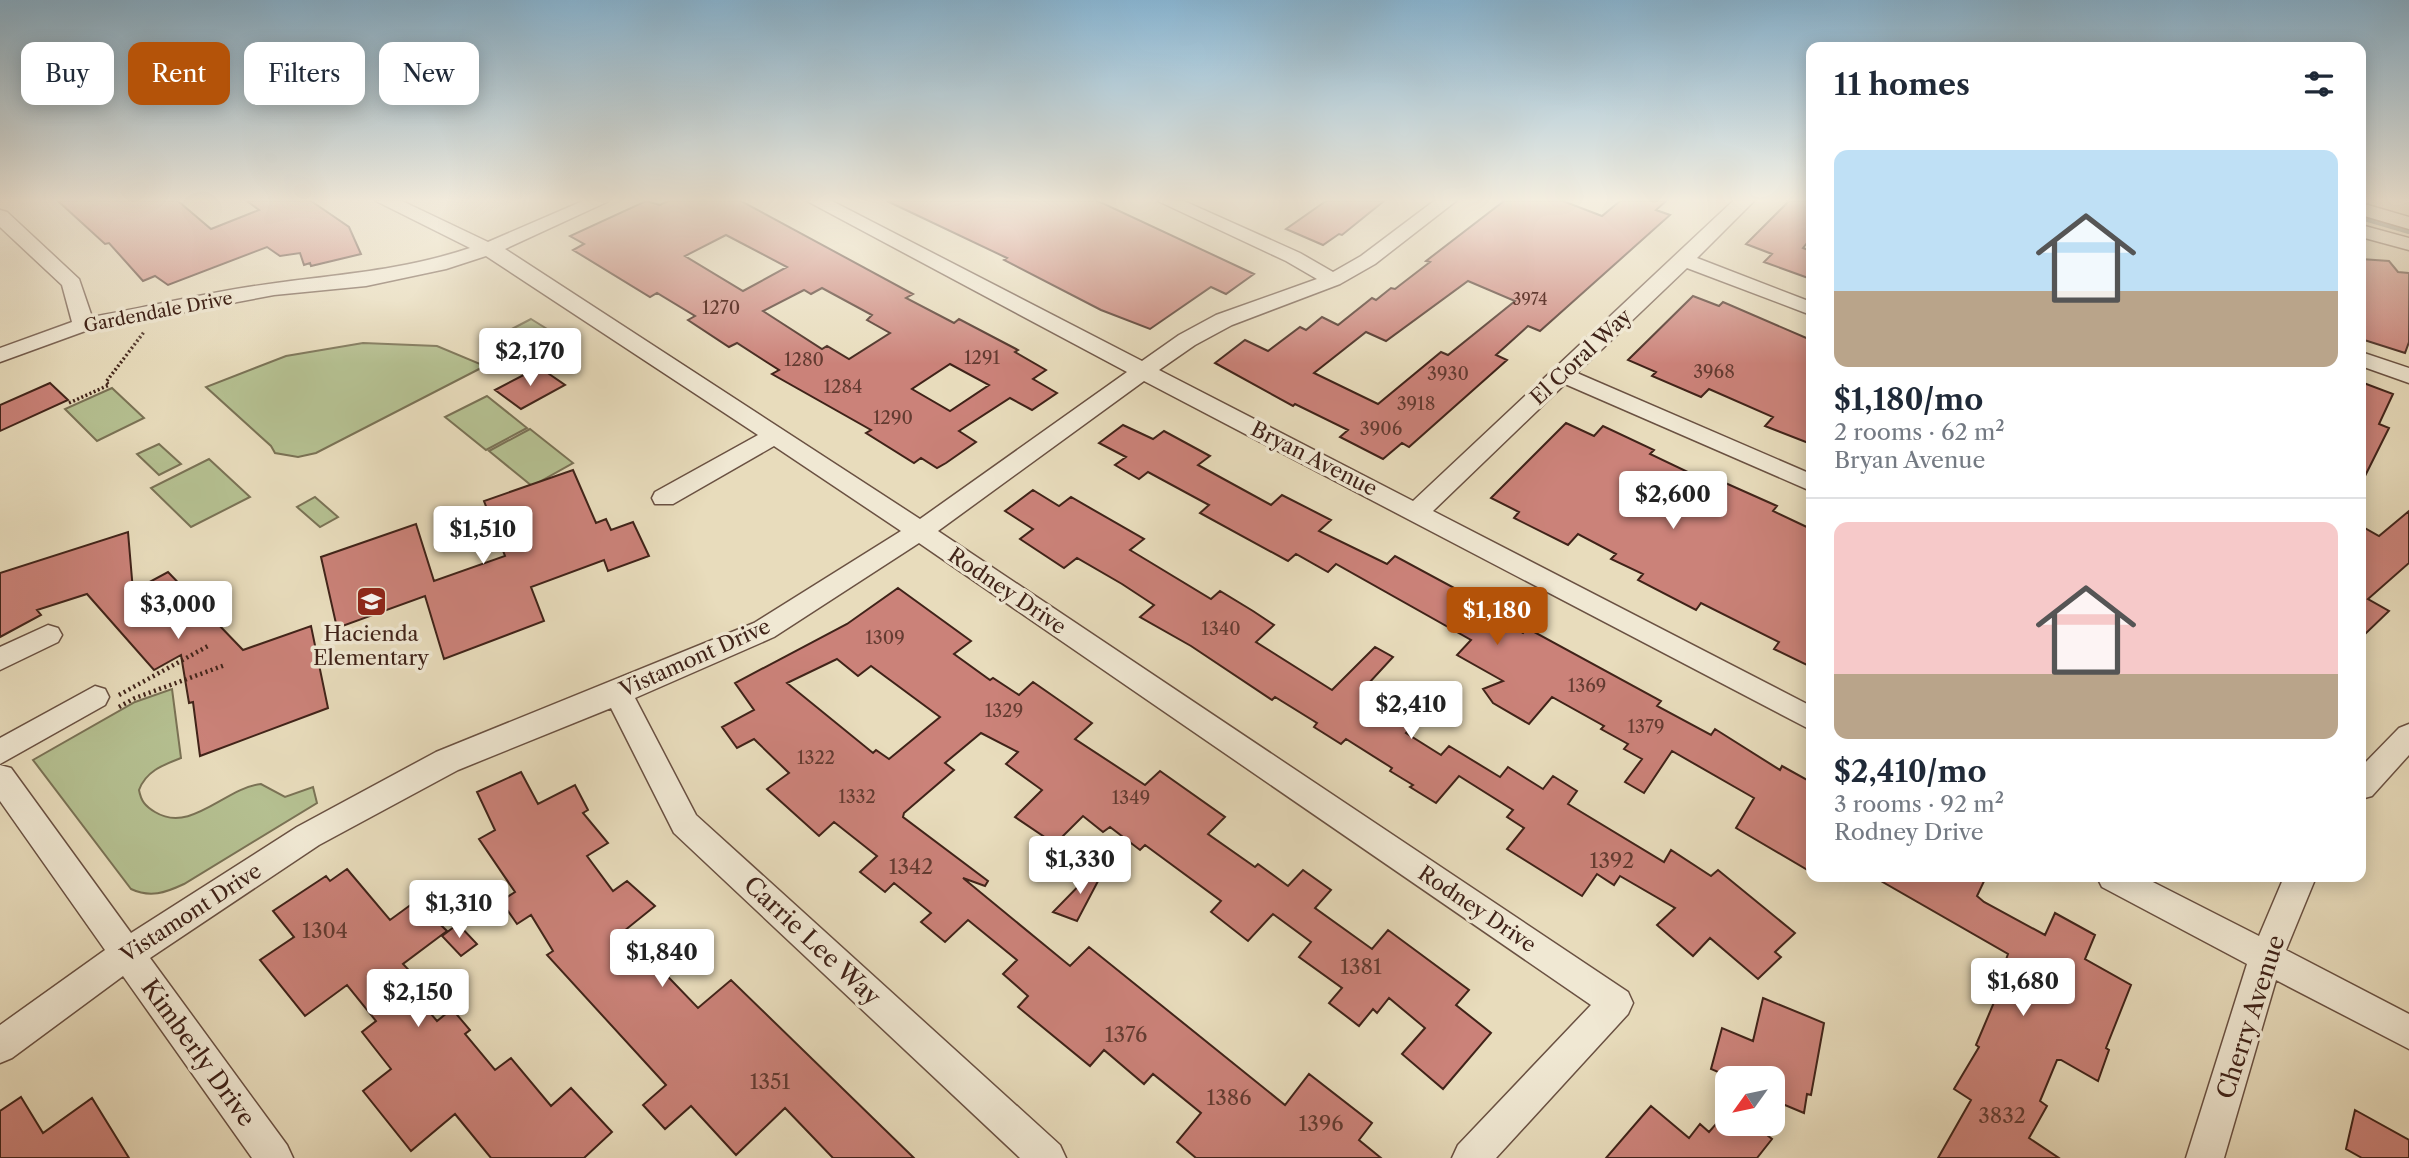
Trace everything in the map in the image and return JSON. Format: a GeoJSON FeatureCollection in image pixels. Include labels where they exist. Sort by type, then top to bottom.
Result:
{"type":"FeatureCollection","features":[{"type":"Feature","properties":{"kind":"street"},"geometry":{"type":"LineString","coordinates":[[41,255],[72,284],[83,325]]}},
{"type":"Feature","properties":{"kind":"street","name":"Gardendale Drive"},"geometry":{"type":"LineString","coordinates":[[0,355],[83,325],[274,289],[366,280],[439,265],[468,255]]}},
{"type":"Feature","properties":{"kind":"street","name":"Rodney Drive"},"geometry":{"type":"LineString","coordinates":[[500,255],[920,531],[1616,1003],[1471,1158]]}},
{"type":"Feature","properties":{"kind":"street","name":"Bryan Avenue"},"geometry":{"type":"LineString","coordinates":[[919,255],[1806,716]]}},
{"type":"Feature","properties":{"kind":"street"},"geometry":{"type":"LineString","coordinates":[[1289,255],[1333,280]]}},
{"type":"Feature","properties":{"kind":"street","name":"Vistamont Drive"},"geometry":{"type":"LineString","coordinates":[[0,1046],[127,954],[308,836],[435,767],[764,630],[920,531],[1187,340],[1224,320],[1296,296],[1333,280],[1375,255]]}},
{"type":"Feature","properties":{"kind":"street","name":"El Coral Way"},"geometry":{"type":"LineString","coordinates":[[1417,512],[1690,255]]}},
{"type":"Feature","properties":{"kind":"street"},"geometry":{"type":"LineString","coordinates":[[1685,260],[1806,307]]}},
{"type":"Feature","properties":{"kind":"street"},"geometry":{"type":"LineString","coordinates":[[2366,361],[2409,376]]}},
{"type":"Feature","properties":{"kind":"street"},"geometry":{"type":"LineString","coordinates":[[1563,375],[1806,481]]}},
{"type":"Feature","properties":{"kind":"street"},"geometry":{"type":"LineString","coordinates":[[664,498],[775,435]]}},
{"type":"Feature","properties":{"kind":"street"},"geometry":{"type":"LineString","coordinates":[[0,659],[48,635]]}},
{"type":"Feature","properties":{"kind":"street","name":"Carrie Lee Way"},"geometry":{"type":"LineString","coordinates":[[618,693],[685,824],[1047,1158]]}},
{"type":"Feature","properties":{"kind":"street"},"geometry":{"type":"LineString","coordinates":[[0,752],[103,704]]}},
{"type":"Feature","properties":{"kind":"street"},"geometry":{"type":"LineString","coordinates":[[2366,782],[2409,736]]}},
{"type":"Feature","properties":{"kind":"street","name":"Kimberly Drive"},"geometry":{"type":"LineString","coordinates":[[0,777],[274,1158]]}},
{"type":"Feature","properties":{"kind":"street"},"geometry":{"type":"LineString","coordinates":[[2122,882],[2409,1032]]}},
{"type":"Feature","properties":{"kind":"street","name":"Cherry Avenue"},"geometry":{"type":"LineString","coordinates":[[2205,1158],[2266,958],[2298,882]]}},
{"type":"Feature","properties":{"kind":"path"},"geometry":{"type":"LineString","coordinates":[[69,403],[108,385],[106,382],[143,337],[144,326]]}},
{"type":"Feature","properties":{"kind":"path"},"geometry":{"type":"LineString","coordinates":[[103,704],[135,698],[225,665]]}},
{"type":"Feature","properties":{"kind":"green space"},"geometry":{"type":"Polygon","coordinates":[[[531,319],[568,342],[521,367],[485,343],[531,319]]]}},
{"type":"Feature","properties":{"kind":"green space"},"geometry":{"type":"Polygon","coordinates":[[[363,343],[437,346],[485,366],[316,453],[298,457],[275,453],[271,446],[206,387],[286,356],[363,343]]]}},
{"type":"Feature","properties":{"kind":"green space"},"geometry":{"type":"Polygon","coordinates":[[[112,388],[144,418],[97,441],[65,409],[112,388]]]}},
{"type":"Feature","properties":{"kind":"green space"},"geometry":{"type":"Polygon","coordinates":[[[487,396],[527,428],[486,450],[445,417],[487,396]]]}},
{"type":"Feature","properties":{"kind":"green space"},"geometry":{"type":"Polygon","coordinates":[[[530,429],[573,463],[532,486],[489,451],[530,429]]]}},
{"type":"Feature","properties":{"kind":"green space"},"geometry":{"type":"Polygon","coordinates":[[[159,444],[181,464],[159,475],[137,454],[159,444]]]}},
{"type":"Feature","properties":{"kind":"green space"},"geometry":{"type":"Polygon","coordinates":[[[209,459],[250,497],[191,527],[151,488],[209,459]]]}},
{"type":"Feature","properties":{"kind":"green space"},"geometry":{"type":"Polygon","coordinates":[[[315,497],[338,517],[320,527],[297,507],[315,497]]]}},
{"type":"Feature","properties":{"kind":"green space"},"geometry":{"type":"Polygon","coordinates":[[[172,689],[181,758],[156,770],[142,783],[140,794],[149,808],[168,817],[182,817],[195,814],[248,787],[261,784],[285,797],[313,787],[317,803],[184,884],[151,894],[131,889],[33,760],[135,702],[172,689]]]}},
{"type":"Feature","properties":{"kind":"building"},"geometry":{"type":"Polygon","coordinates":[[[120,255],[246,255],[168,285],[155,276],[143,281],[120,255]]]}},
{"type":"Feature","properties":{"kind":"building"},"geometry":{"type":"Polygon","coordinates":[[[301,255],[357,255],[311,266],[310,263],[304,265],[301,255]]]}},
{"type":"Feature","properties":{"kind":"building"},"geometry":{"type":"Polygon","coordinates":[[[581,255],[687,255],[685,256],[743,291],[787,267],[764,255],[841,255],[913,294],[906,298],[954,323],[959,319],[1018,350],[1015,352],[1046,370],[1033,379],[1057,393],[1032,410],[1010,398],[959,431],[976,442],[946,463],[937,468],[921,458],[914,463],[866,433],[871,430],[772,374],[779,370],[737,343],[729,347],[688,320],[695,316],[657,293],[650,297],[581,255]],[[822,288],[811,294],[804,290],[763,311],[822,349],[827,346],[849,359],[890,333],[867,320],[872,315],[822,288]],[[950,364],[912,389],[950,411],[989,385],[950,364]]]}},
{"type":"Feature","properties":{"kind":"building"},"geometry":{"type":"Polygon","coordinates":[[[1001,255],[1213,255],[1254,274],[1226,294],[1211,287],[1150,329],[1101,310],[1004,260],[1007,258],[1001,255]]]}},
{"type":"Feature","properties":{"kind":"building"},"geometry":{"type":"Polygon","coordinates":[[[1434,255],[1625,255],[1540,331],[1528,326],[1496,355],[1507,360],[1409,447],[1402,443],[1383,459],[1340,437],[1348,430],[1295,404],[1293,406],[1215,363],[1245,340],[1268,351],[1300,327],[1306,330],[1322,317],[1338,325],[1372,298],[1376,300],[1391,288],[1395,289],[1430,262],[1426,261],[1434,255]],[[1468,281],[1386,341],[1366,332],[1314,373],[1378,404],[1441,352],[1448,355],[1515,301],[1468,281]]]}},
{"type":"Feature","properties":{"kind":"building"},"geometry":{"type":"Polygon","coordinates":[[[1771,255],[1806,255],[1806,277],[1764,262],[1771,255]]]}},
{"type":"Feature","properties":{"kind":"building"},"geometry":{"type":"Polygon","coordinates":[[[2366,259],[2389,261],[2398,272],[2409,273],[2409,342],[2405,353],[2366,341],[2366,259]]]}},
{"type":"Feature","properties":{"kind":"building"},"geometry":{"type":"Polygon","coordinates":[[[1693,296],[1719,306],[1723,302],[1806,338],[1806,442],[1765,426],[1773,417],[1709,389],[1701,397],[1652,376],[1656,372],[1628,360],[1693,296]]]}},
{"type":"Feature","properties":{"kind":"building"},"geometry":{"type":"Polygon","coordinates":[[[539,367],[565,385],[521,409],[495,390],[539,367]]]}},
{"type":"Feature","properties":{"kind":"building"},"geometry":{"type":"Polygon","coordinates":[[[50,383],[68,400],[0,431],[0,405],[50,383]]]}},
{"type":"Feature","properties":{"kind":"building"},"geometry":{"type":"Polygon","coordinates":[[[2366,384],[2393,394],[2379,424],[2389,428],[2366,474],[2366,384]]]}},
{"type":"Feature","properties":{"kind":"building"},"geometry":{"type":"Polygon","coordinates":[[[1566,423],[1594,436],[1603,426],[1654,450],[1650,454],[1717,486],[1721,481],[1777,506],[1773,511],[1806,527],[1806,665],[1774,649],[1779,642],[1701,603],[1696,610],[1638,580],[1643,574],[1611,559],[1616,554],[1578,534],[1568,545],[1514,518],[1519,512],[1491,498],[1566,423]]]}},
{"type":"Feature","properties":{"kind":"building"},"geometry":{"type":"Polygon","coordinates":[[[1123,425],[1153,439],[1164,431],[1210,456],[1198,465],[1271,505],[1282,495],[1331,520],[1319,531],[1387,564],[1395,556],[1458,590],[1455,593],[1523,633],[1527,628],[1661,701],[1657,706],[1711,735],[1715,729],[1780,770],[1782,766],[1806,779],[1806,869],[1736,828],[1754,798],[1672,751],[1644,793],[1625,782],[1642,759],[1624,749],[1628,744],[1601,729],[1604,726],[1552,697],[1529,724],[1493,703],[1483,689],[1503,681],[1457,655],[1471,640],[1336,564],[1328,572],[1296,554],[1288,561],[1200,513],[1209,505],[1148,472],[1139,479],[1115,465],[1126,457],[1099,443],[1123,425]]]}},
{"type":"Feature","properties":{"kind":"building"},"geometry":{"type":"Polygon","coordinates":[[[573,470],[596,523],[606,519],[611,530],[633,522],[649,556],[608,571],[604,560],[531,587],[544,621],[444,659],[425,596],[337,628],[321,557],[416,524],[434,581],[505,556],[484,501],[573,470]]]}},
{"type":"Feature","properties":{"kind":"building"},"geometry":{"type":"Polygon","coordinates":[[[1033,490],[1059,506],[1071,497],[1144,539],[1130,550],[1211,599],[1220,591],[1274,625],[1256,642],[1332,690],[1375,647],[1393,657],[1368,684],[1420,716],[1406,733],[1441,755],[1449,746],[1500,777],[1508,767],[1543,789],[1553,776],[1577,791],[1568,804],[1664,862],[1671,850],[1711,876],[1718,870],[1795,933],[1775,952],[1781,957],[1758,979],[1710,938],[1693,956],[1657,925],[1675,908],[1620,876],[1614,885],[1597,874],[1582,896],[1507,849],[1524,828],[1507,817],[1513,810],[1459,776],[1436,803],[1410,787],[1413,785],[1390,771],[1392,768],[1346,739],[1341,744],[1314,727],[1317,723],[1275,697],[1272,700],[1191,646],[1140,617],[1154,605],[1122,584],[1077,558],[1064,568],[1020,539],[1033,529],[1005,511],[1033,490]]]}},
{"type":"Feature","properties":{"kind":"building"},"geometry":{"type":"Polygon","coordinates":[[[2409,511],[2409,563],[2368,599],[2389,611],[2366,633],[2366,529],[2379,536],[2409,511]]]}},
{"type":"Feature","properties":{"kind":"building"},"geometry":{"type":"Polygon","coordinates":[[[128,532],[133,591],[168,572],[243,650],[311,626],[328,708],[200,756],[193,702],[189,703],[181,655],[154,670],[87,594],[37,610],[41,615],[0,637],[0,573],[128,532]]]}},
{"type":"Feature","properties":{"kind":"building"},"geometry":{"type":"Polygon","coordinates":[[[898,588],[971,641],[954,654],[990,680],[993,678],[1019,695],[1033,682],[1092,723],[1075,739],[1145,785],[1160,771],[1225,817],[1208,834],[1288,886],[1303,870],[1331,890],[1315,908],[1372,949],[1388,930],[1469,990],[1456,1005],[1491,1033],[1443,1089],[1402,1054],[1425,1028],[1389,998],[1377,1013],[1373,1009],[1359,1026],[1329,1003],[1342,988],[1299,957],[1311,942],[1273,914],[1248,941],[1211,912],[1221,901],[1145,845],[1140,850],[1110,827],[1103,832],[1083,816],[1055,844],[1015,817],[1042,790],[1006,764],[1018,752],[981,733],[945,763],[954,770],[904,813],[903,817],[988,881],[985,886],[963,878],[1070,966],[1089,947],[1285,1105],[1309,1074],[1372,1123],[1359,1140],[1381,1158],[1196,1158],[1177,1142],[1201,1113],[1153,1074],[1144,1084],[1104,1050],[1090,1066],[1018,1007],[1028,996],[1003,974],[1017,960],[968,920],[945,942],[921,922],[931,913],[894,883],[885,892],[860,872],[877,856],[834,822],[819,836],[767,789],[789,773],[754,739],[737,748],[722,727],[754,710],[735,683],[847,624],[898,588]],[[837,659],[787,683],[873,753],[876,750],[889,759],[940,717],[871,666],[858,676],[837,659]]]}},
{"type":"Feature","properties":{"kind":"building"},"geometry":{"type":"Polygon","coordinates":[[[521,772],[538,804],[575,785],[588,810],[583,813],[608,843],[587,856],[613,891],[627,881],[655,906],[624,931],[698,1008],[731,980],[914,1158],[833,1158],[785,1108],[736,1155],[691,1106],[665,1129],[643,1105],[666,1085],[547,955],[553,951],[531,915],[517,924],[501,901],[515,892],[479,839],[495,830],[477,792],[521,772]]]}},
{"type":"Feature","properties":{"kind":"building"},"geometry":{"type":"Polygon","coordinates":[[[1102,862],[1106,866],[1077,921],[1053,912],[1102,862]]]}},
{"type":"Feature","properties":{"kind":"building"},"geometry":{"type":"Polygon","coordinates":[[[347,869],[390,920],[416,901],[447,931],[403,964],[420,982],[410,989],[437,1021],[452,1009],[470,1030],[465,1034],[495,1070],[511,1058],[551,1106],[571,1088],[612,1132],[584,1158],[491,1158],[455,1114],[411,1151],[363,1091],[391,1069],[362,1032],[376,1021],[347,985],[305,1016],[260,960],[294,937],[273,911],[326,876],[330,881],[347,869]]]}},
{"type":"Feature","properties":{"kind":"building"},"geometry":{"type":"Polygon","coordinates":[[[1883,882],[1984,882],[1977,896],[2045,935],[2055,913],[2095,935],[2085,959],[2131,985],[2106,1048],[2109,1050],[2098,1081],[2057,1060],[2040,1101],[2047,1106],[2029,1138],[2059,1158],[1938,1158],[1971,1100],[1954,1089],[1979,1047],[1976,1045],[2003,981],[1999,979],[2008,954],[1883,882]]]}},
{"type":"Feature","properties":{"kind":"building"},"geometry":{"type":"Polygon","coordinates":[[[458,924],[477,944],[461,956],[442,936],[458,924]]]}},
{"type":"Feature","properties":{"kind":"building"},"geometry":{"type":"Polygon","coordinates":[[[1763,998],[1824,1023],[1811,1095],[1807,1094],[1804,1113],[1785,1105],[1785,1066],[1715,1066],[1715,1071],[1711,1069],[1722,1028],[1753,1041],[1763,998]]]}},
{"type":"Feature","properties":{"kind":"building"},"geometry":{"type":"Polygon","coordinates":[[[21,1097],[43,1133],[92,1098],[129,1158],[0,1158],[0,1111],[21,1097]]]}},
{"type":"Feature","properties":{"kind":"building"},"geometry":{"type":"Polygon","coordinates":[[[1651,1106],[1689,1138],[1700,1124],[1709,1132],[1715,1125],[1715,1136],[1768,1136],[1772,1139],[1757,1158],[1606,1158],[1651,1106]]]}},
{"type":"Feature","properties":{"kind":"building"},"geometry":{"type":"Polygon","coordinates":[[[2355,1110],[2409,1140],[2409,1158],[2362,1158],[2346,1149],[2355,1110]]]}},
{"type":"Feature","properties":{"kind":"place","name":"Hacienda Elementary"},"geometry":{"type":"Point","coordinates":[371,602]}}]}
